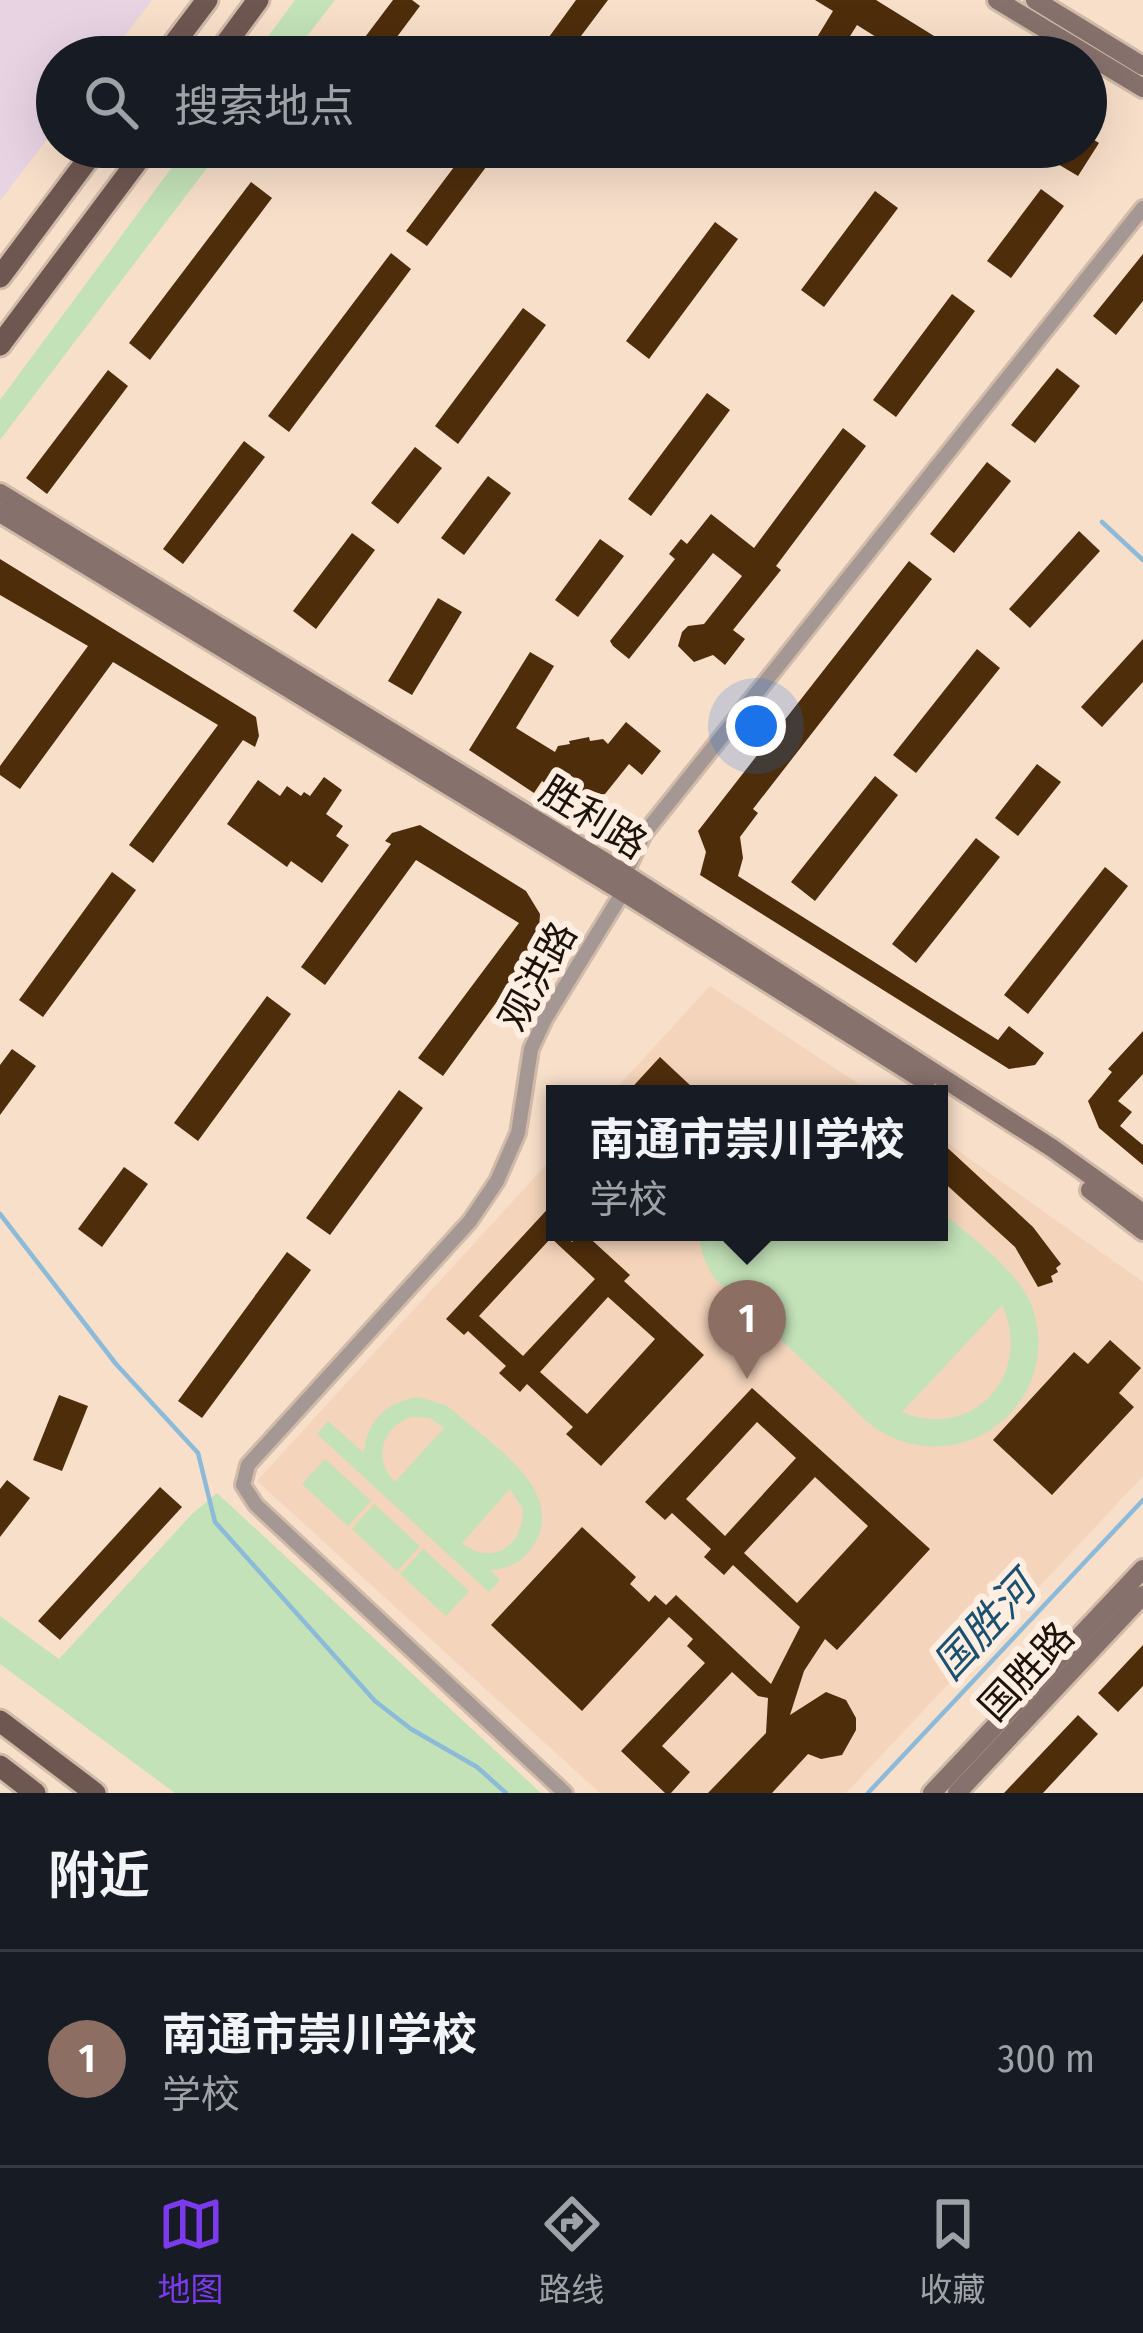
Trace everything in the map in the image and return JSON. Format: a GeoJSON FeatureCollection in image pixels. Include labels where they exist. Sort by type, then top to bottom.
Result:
{"type":"FeatureCollection","features":[{"type":"Feature","properties":{"kind":"main road"},"geometry":{"type":"LineString","coordinates":[[180,36],[207,0]]}},
{"type":"Feature","properties":{"kind":"main road"},"geometry":{"type":"LineString","coordinates":[[231,36],[258,0]]}},
{"type":"Feature","properties":{"kind":"main road"},"geometry":{"type":"LineString","coordinates":[[0,277],[81,168]]}},
{"type":"Feature","properties":{"kind":"main road"},"geometry":{"type":"LineString","coordinates":[[0,345],[132,168]]}},
{"type":"Feature","properties":{"kind":"main road"},"geometry":{"type":"LineString","coordinates":[[0,1721],[95,1793]]}},
{"type":"Feature","properties":{"kind":"main road"},"geometry":{"type":"LineString","coordinates":[[0,1766],[35,1793]]}},
{"type":"Feature","properties":{"kind":"street"},"geometry":{"type":"LineString","coordinates":[[997,0],[1057,36]]}},
{"type":"Feature","properties":{"kind":"street"},"geometry":{"type":"LineString","coordinates":[[1036,0],[1094,36]]}},
{"type":"Feature","properties":{"kind":"street"},"geometry":{"type":"LineString","coordinates":[[1107,44],[1143,66]]}},
{"type":"Feature","properties":{"kind":"street"},"geometry":{"type":"LineString","coordinates":[[1107,66],[1143,88]]}},
{"type":"Feature","properties":{"kind":"street","name":"观洪路"},"geometry":{"type":"LineString","coordinates":[[565,1793],[256,1505],[243,1486],[248,1465],[470,1221],[497,1181],[518,1133],[531,1049],[624,883],[644,834],[1143,208]]}},
{"type":"Feature","properties":{"kind":"street","name":"胜利路"},"geometry":{"type":"LineString","coordinates":[[0,493],[1033,1136],[1143,1213]]}},
{"type":"Feature","properties":{"kind":"street","name":"胜利路"},"geometry":{"type":"LineString","coordinates":[[0,513],[624,883],[935,1085]]}},
{"type":"Feature","properties":{"kind":"street","name":"胜利路"},"geometry":{"type":"LineString","coordinates":[[948,1094],[1044,1156],[1143,1231]]}},
{"type":"Feature","properties":{"kind":"street","name":"国胜路"},"geometry":{"type":"LineString","coordinates":[[932,1793],[1143,1569]]}},
{"type":"Feature","properties":{"kind":"street","name":"国胜路"},"geometry":{"type":"LineString","coordinates":[[957,1793],[1143,1595]]}},
{"type":"Feature","properties":{"kind":"shaded area"},"geometry":{"type":"Polygon","coordinates":[[[0,0],[152,0],[125,36],[36,36],[36,154],[0,201],[0,0]]]}},
{"type":"Feature","properties":{"kind":"shaded area"},"geometry":{"type":"Polygon","coordinates":[[[710,986],[860,1085],[619,1085],[710,986]]]}},
{"type":"Feature","properties":{"kind":"shaded area"},"geometry":{"type":"Polygon","coordinates":[[[948,1143],[1143,1282],[1143,1476],[846,1793],[600,1793],[257,1481],[546,1165],[546,1241],[948,1241],[948,1143]]]}},
{"type":"Feature","properties":{"kind":"green space"},"geometry":{"type":"Polygon","coordinates":[[[295,0],[335,0],[307,36],[268,36],[295,0]]]}},
{"type":"Feature","properties":{"kind":"green space"},"geometry":{"type":"Polygon","coordinates":[[[171,168],[207,168],[0,440],[0,400],[171,168]]]}},
{"type":"Feature","properties":{"kind":"green space"},"geometry":{"type":"Polygon","coordinates":[[[948,1217],[1005,1267],[1026,1294],[1038,1342],[1034,1373],[1021,1400],[1001,1422],[976,1438],[948,1446],[917,1445],[885,1434],[714,1278],[701,1241],[730,1241],[736,1256],[750,1241],[948,1241],[948,1217]],[[1002,1305],[902,1412],[928,1419],[952,1418],[974,1409],[1003,1377],[1010,1355],[1010,1330],[1002,1305]]]}},
{"type":"Feature","properties":{"kind":"green space"},"geometry":{"type":"Polygon","coordinates":[[[419,1397],[456,1413],[519,1468],[540,1503],[542,1522],[536,1541],[517,1562],[490,1570],[500,1580],[489,1592],[317,1434],[328,1421],[364,1453],[369,1431],[380,1414],[419,1397]],[[412,1417],[393,1428],[384,1445],[384,1464],[395,1482],[444,1428],[430,1418],[412,1417]],[[510,1489],[462,1543],[494,1553],[512,1542],[523,1509],[510,1489]]]}},
{"type":"Feature","properties":{"kind":"green space"},"geometry":{"type":"Polygon","coordinates":[[[325,1459],[371,1501],[348,1526],[302,1484],[325,1459]]]}},
{"type":"Feature","properties":{"kind":"green space"},"geometry":{"type":"Polygon","coordinates":[[[217,1493],[541,1793],[175,1793],[0,1664],[0,1616],[59,1659],[192,1514],[217,1493]]]}},
{"type":"Feature","properties":{"kind":"green space"},"geometry":{"type":"Polygon","coordinates":[[[374,1504],[420,1546],[397,1571],[352,1529],[374,1504]]]}},
{"type":"Feature","properties":{"kind":"green space"},"geometry":{"type":"Polygon","coordinates":[[[423,1549],[469,1591],[446,1616],[400,1574],[423,1549]]]}},
{"type":"Feature","properties":{"kind":"building"},"geometry":{"type":"Polygon","coordinates":[[[393,0],[412,0],[420,6],[398,36],[366,36],[393,0]]]}},
{"type":"Feature","properties":{"kind":"building"},"geometry":{"type":"Polygon","coordinates":[[[576,0],[608,0],[581,36],[550,36],[576,0]]]}},
{"type":"Feature","properties":{"kind":"building"},"geometry":{"type":"Polygon","coordinates":[[[815,0],[876,0],[934,36],[875,36],[857,25],[850,36],[818,36],[833,11],[815,0]]]}},
{"type":"Feature","properties":{"kind":"building"},"geometry":{"type":"Polygon","coordinates":[[[453,168],[485,168],[427,246],[406,231],[453,168]]]}},
{"type":"Feature","properties":{"kind":"building"},"geometry":{"type":"Polygon","coordinates":[[[251,182],[272,198],[150,360],[129,343],[251,182]]]}},
{"type":"Feature","properties":{"kind":"building"},"geometry":{"type":"Polygon","coordinates":[[[1041,189],[1064,206],[1011,278],[987,261],[1041,189]]]}},
{"type":"Feature","properties":{"kind":"building"},"geometry":{"type":"Polygon","coordinates":[[[875,191],[898,208],[824,307],[801,290],[875,191]]]}},
{"type":"Feature","properties":{"kind":"building"},"geometry":{"type":"Polygon","coordinates":[[[715,222],[738,239],[649,359],[626,341],[715,222]]]}},
{"type":"Feature","properties":{"kind":"building"},"geometry":{"type":"Polygon","coordinates":[[[391,253],[411,269],[289,432],[268,416],[391,253]]]}},
{"type":"Feature","properties":{"kind":"building"},"geometry":{"type":"Polygon","coordinates":[[[1143,254],[1143,301],[1116,335],[1093,316],[1143,254]]]}},
{"type":"Feature","properties":{"kind":"building"},"geometry":{"type":"Polygon","coordinates":[[[952,294],[975,311],[896,417],[873,400],[952,294]]]}},
{"type":"Feature","properties":{"kind":"building"},"geometry":{"type":"Polygon","coordinates":[[[523,308],[546,325],[458,444],[435,426],[523,308]]]}},
{"type":"Feature","properties":{"kind":"building"},"geometry":{"type":"Polygon","coordinates":[[[1057,368],[1080,386],[1035,443],[1011,425],[1057,368]]]}},
{"type":"Feature","properties":{"kind":"building"},"geometry":{"type":"Polygon","coordinates":[[[108,370],[128,386],[47,494],[26,478],[108,370]]]}},
{"type":"Feature","properties":{"kind":"building"},"geometry":{"type":"Polygon","coordinates":[[[707,393],[730,410],[651,516],[628,499],[707,393]]]}},
{"type":"Feature","properties":{"kind":"building"},"geometry":{"type":"Polygon","coordinates":[[[843,428],[866,446],[776,566],[781,570],[733,630],[745,639],[725,665],[713,655],[694,662],[678,646],[682,632],[704,624],[742,576],[713,553],[629,659],[613,646],[610,641],[675,559],[669,554],[681,539],[687,544],[711,514],[754,548],[843,428]]]}},
{"type":"Feature","properties":{"kind":"building"},"geometry":{"type":"Polygon","coordinates":[[[244,441],[265,457],[183,564],[163,549],[244,441]]]}},
{"type":"Feature","properties":{"kind":"building"},"geometry":{"type":"Polygon","coordinates":[[[415,447],[442,468],[398,524],[371,503],[415,447]]]}},
{"type":"Feature","properties":{"kind":"building"},"geometry":{"type":"Polygon","coordinates":[[[987,462],[1011,481],[954,553],[930,534],[987,462]]]}},
{"type":"Feature","properties":{"kind":"building"},"geometry":{"type":"Polygon","coordinates":[[[488,476],[511,493],[464,555],[441,538],[488,476]]]}},
{"type":"Feature","properties":{"kind":"building"},"geometry":{"type":"Polygon","coordinates":[[[1079,531],[1100,551],[1030,628],[1009,609],[1079,531]]]}},
{"type":"Feature","properties":{"kind":"building"},"geometry":{"type":"Polygon","coordinates":[[[352,533],[375,550],[316,629],[293,611],[352,533]]]}},
{"type":"Feature","properties":{"kind":"building"},"geometry":{"type":"Polygon","coordinates":[[[600,539],[624,556],[578,617],[555,600],[600,539]]]}},
{"type":"Feature","properties":{"kind":"building"},"geometry":{"type":"Polygon","coordinates":[[[0,559],[256,717],[259,736],[255,747],[243,740],[153,863],[129,845],[218,725],[113,662],[20,789],[0,775],[0,766],[88,646],[0,595],[0,559]]]}},
{"type":"Feature","properties":{"kind":"building"},"geometry":{"type":"Polygon","coordinates":[[[909,561],[932,579],[753,809],[758,813],[740,837],[743,858],[738,876],[998,1040],[1009,1026],[1044,1053],[1035,1065],[1009,1069],[700,875],[706,852],[698,831],[909,561]]]}},
{"type":"Feature","properties":{"kind":"building"},"geometry":{"type":"Polygon","coordinates":[[[438,598],[462,612],[412,695],[388,681],[438,598]]]}},
{"type":"Feature","properties":{"kind":"building"},"geometry":{"type":"Polygon","coordinates":[[[1143,639],[1143,682],[1102,727],[1081,707],[1143,639]]]}},
{"type":"Feature","properties":{"kind":"building"},"geometry":{"type":"Polygon","coordinates":[[[977,649],[1000,668],[916,773],[893,755],[977,649]]]}},
{"type":"Feature","properties":{"kind":"building"},"geometry":{"type":"Polygon","coordinates":[[[530,652],[554,666],[516,728],[555,752],[569,741],[589,737],[608,744],[626,722],[661,751],[642,775],[629,764],[605,794],[571,803],[542,781],[534,793],[469,750],[530,652]]]}},
{"type":"Feature","properties":{"kind":"building"},"geometry":{"type":"Polygon","coordinates":[[[1037,764],[1061,782],[1018,836],[995,818],[1037,764]]]}},
{"type":"Feature","properties":{"kind":"building"},"geometry":{"type":"Polygon","coordinates":[[[875,776],[898,795],[815,901],[791,882],[875,776]]]}},
{"type":"Feature","properties":{"kind":"building"},"geometry":{"type":"Polygon","coordinates":[[[324,777],[342,790],[326,814],[343,826],[336,836],[349,845],[322,883],[291,861],[287,867],[227,824],[258,780],[280,796],[287,786],[310,796],[324,777]]]}},
{"type":"Feature","properties":{"kind":"building"},"geometry":{"type":"Polygon","coordinates":[[[420,825],[526,891],[540,914],[538,945],[443,1076],[418,1058],[519,923],[416,860],[325,985],[301,967],[391,844],[385,841],[392,833],[420,825]]]}},
{"type":"Feature","properties":{"kind":"building"},"geometry":{"type":"Polygon","coordinates":[[[976,838],[1000,857],[916,963],[892,944],[976,838]]]}},
{"type":"Feature","properties":{"kind":"building"},"geometry":{"type":"Polygon","coordinates":[[[1105,867],[1128,886],[1028,1014],[1004,995],[1105,867]]]}},
{"type":"Feature","properties":{"kind":"building"},"geometry":{"type":"Polygon","coordinates":[[[112,872],[136,890],[43,1017],[19,1000],[112,872]]]}},
{"type":"Feature","properties":{"kind":"building"},"geometry":{"type":"Polygon","coordinates":[[[267,996],[291,1014],[198,1141],[174,1123],[267,996]]]}},
{"type":"Feature","properties":{"kind":"building"},"geometry":{"type":"Polygon","coordinates":[[[1143,1031],[1143,1074],[1118,1101],[1132,1112],[1120,1126],[1143,1145],[1143,1165],[1099,1128],[1088,1101],[1112,1072],[1108,1069],[1143,1031]]]}},
{"type":"Feature","properties":{"kind":"building"},"geometry":{"type":"Polygon","coordinates":[[[12,1049],[36,1066],[0,1115],[0,1065],[12,1049]]]}},
{"type":"Feature","properties":{"kind":"building"},"geometry":{"type":"Polygon","coordinates":[[[660,1057],[690,1085],[634,1085],[660,1057]]]}},
{"type":"Feature","properties":{"kind":"building"},"geometry":{"type":"Polygon","coordinates":[[[399,1090],[423,1108],[330,1235],[306,1218],[399,1090]]]}},
{"type":"Feature","properties":{"kind":"building"},"geometry":{"type":"Polygon","coordinates":[[[948,1148],[1033,1227],[1061,1264],[1051,1276],[1053,1282],[1038,1287],[1015,1247],[948,1186],[948,1148]]]}},
{"type":"Feature","properties":{"kind":"building"},"geometry":{"type":"Polygon","coordinates":[[[124,1167],[148,1184],[102,1247],[78,1229],[124,1167]]]}},
{"type":"Feature","properties":{"kind":"building"},"geometry":{"type":"Polygon","coordinates":[[[546,1211],[548,1241],[479,1316],[523,1356],[595,1279],[554,1241],[593,1241],[630,1275],[624,1281],[704,1355],[601,1466],[566,1434],[573,1427],[527,1384],[520,1392],[499,1373],[506,1366],[468,1331],[464,1335],[446,1319],[546,1211]],[[608,1297],[540,1372],[587,1414],[655,1339],[608,1297]]]}},
{"type":"Feature","properties":{"kind":"building"},"geometry":{"type":"Polygon","coordinates":[[[287,1252],[311,1270],[202,1418],[178,1401],[287,1252]]]}},
{"type":"Feature","properties":{"kind":"building"},"geometry":{"type":"Polygon","coordinates":[[[1110,1340],[1141,1368],[1119,1393],[1134,1407],[1052,1495],[993,1440],[1074,1352],[1088,1364],[1110,1340]]]}},
{"type":"Feature","properties":{"kind":"building"},"geometry":{"type":"Polygon","coordinates":[[[752,1388],[930,1549],[837,1650],[825,1639],[804,1671],[790,1715],[826,1692],[846,1700],[856,1718],[856,1730],[842,1755],[821,1759],[808,1754],[772,1793],[708,1793],[766,1733],[768,1698],[758,1696],[732,1672],[662,1746],[690,1772],[671,1793],[665,1793],[621,1751],[705,1663],[687,1646],[693,1639],[669,1617],[582,1711],[491,1625],[582,1527],[636,1577],[630,1584],[649,1602],[655,1595],[666,1605],[676,1595],[771,1684],[800,1627],[733,1565],[724,1575],[704,1557],[711,1549],[672,1513],[665,1520],[645,1502],[752,1388]],[[757,1422],[686,1499],[725,1536],[796,1458],[757,1422]],[[815,1477],[744,1553],[797,1603],[868,1526],[815,1477]]]}},
{"type":"Feature","properties":{"kind":"building"},"geometry":{"type":"Polygon","coordinates":[[[59,1395],[88,1406],[62,1471],[33,1460],[59,1395]]]}},
{"type":"Feature","properties":{"kind":"building"},"geometry":{"type":"Polygon","coordinates":[[[7,1480],[30,1498],[0,1537],[0,1489],[7,1480]]]}},
{"type":"Feature","properties":{"kind":"building"},"geometry":{"type":"Polygon","coordinates":[[[160,1487],[182,1507],[60,1640],[38,1621],[160,1487]]]}},
{"type":"Feature","properties":{"kind":"building"},"geometry":{"type":"Polygon","coordinates":[[[1143,1645],[1143,1686],[1118,1712],[1098,1693],[1143,1645]]]}},
{"type":"Feature","properties":{"kind":"building"},"geometry":{"type":"Polygon","coordinates":[[[1078,1715],[1098,1734],[1043,1793],[1004,1793],[1078,1715]]]}},
{"type":"Feature","properties":{"kind":"waterway"},"geometry":{"type":"LineString","coordinates":[[1102,522],[1143,560]]}},
{"type":"Feature","properties":{"kind":"waterway"},"geometry":{"type":"LineString","coordinates":[[0,1214],[116,1364],[198,1453],[215,1522],[375,1701],[411,1729],[477,1767],[506,1793]]}},
{"type":"Feature","properties":{"kind":"waterway","name":"国胜河"},"geometry":{"type":"LineString","coordinates":[[868,1793],[1143,1500]]}},
{"type":"Feature","properties":{"kind":"place","name":"南通市崇川学校"},"geometry":{"type":"Point","coordinates":[747,1379]}}]}
